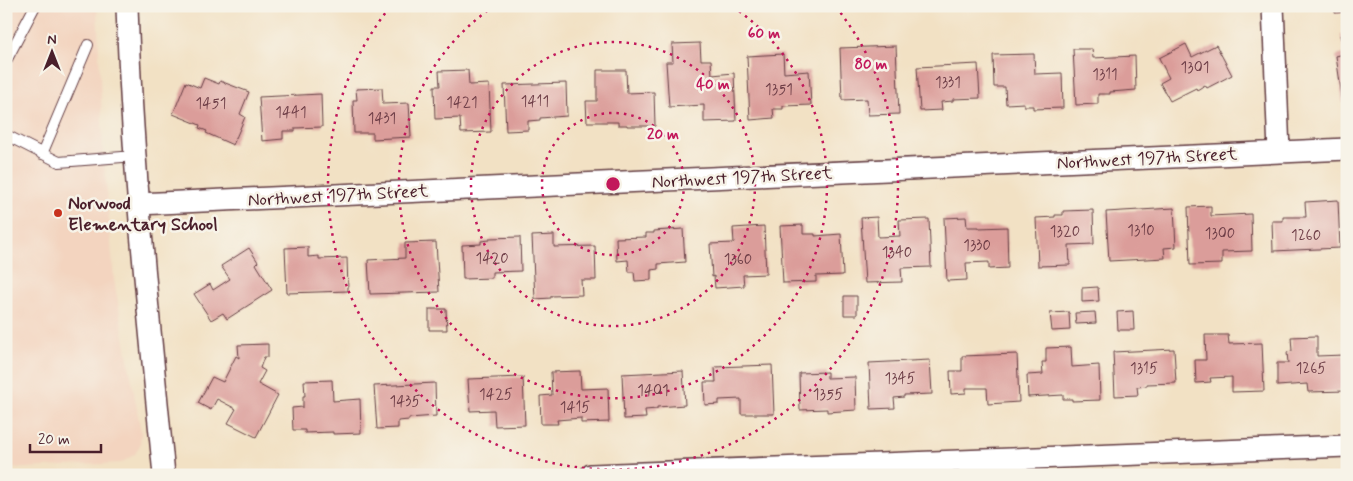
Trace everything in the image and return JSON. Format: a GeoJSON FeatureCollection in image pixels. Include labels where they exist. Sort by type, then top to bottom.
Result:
{"type":"FeatureCollection","features":[{"type":"Feature","properties":{"kind":"street"},"geometry":{"type":"LineString","coordinates":[[127,6],[138,204],[164,475]]}},
{"type":"Feature","properties":{"kind":"street"},"geometry":{"type":"LineString","coordinates":[[1273,6],[1279,152]]}},
{"type":"Feature","properties":{"kind":"street","name":"Northwest 197th Street"},"geometry":{"type":"LineString","coordinates":[[138,204],[1347,149]]}},
{"type":"Feature","properties":{"kind":"street"},"geometry":{"type":"LineString","coordinates":[[591,475],[1347,446]]}},
{"type":"Feature","properties":{"kind":"lane"},"geometry":{"type":"LineString","coordinates":[[6,61],[35,6]]}},
{"type":"Feature","properties":{"kind":"lane"},"geometry":{"type":"LineString","coordinates":[[42,154],[88,45]]}},
{"type":"Feature","properties":{"kind":"lane"},"geometry":{"type":"LineString","coordinates":[[6,135],[59,162],[135,156]]}},
{"type":"Feature","properties":{"kind":"shaded area","name":"Norwood Elementary School"},"geometry":{"type":"Polygon","coordinates":[[[6,6],[97,6],[103,147],[114,280],[141,432],[140,445],[135,454],[121,463],[6,469],[6,6]]]}},
{"type":"Feature","properties":{"kind":"building"},"geometry":{"type":"Polygon","coordinates":[[[1335,6],[1347,6],[1347,12],[1335,13],[1335,6]]]}},
{"type":"Feature","properties":{"kind":"building"},"geometry":{"type":"Polygon","coordinates":[[[1347,34],[1347,103],[1343,103],[1336,56],[1344,54],[1341,35],[1347,34]]]}},
{"type":"Feature","properties":{"kind":"building"},"geometry":{"type":"Polygon","coordinates":[[[700,43],[701,60],[711,60],[712,75],[734,73],[736,121],[704,122],[704,105],[669,107],[666,62],[673,62],[672,44],[700,43]]]}},
{"type":"Feature","properties":{"kind":"building"},"geometry":{"type":"Polygon","coordinates":[[[1186,44],[1192,57],[1216,45],[1232,75],[1207,88],[1205,85],[1197,90],[1196,88],[1170,101],[1160,83],[1169,78],[1159,58],[1186,44]]]}},
{"type":"Feature","properties":{"kind":"building"},"geometry":{"type":"Polygon","coordinates":[[[896,46],[899,114],[868,115],[867,99],[842,100],[840,48],[896,46]]]}},
{"type":"Feature","properties":{"kind":"building"},"geometry":{"type":"Polygon","coordinates":[[[1073,49],[1092,49],[1093,58],[1135,56],[1136,90],[1098,94],[1098,104],[1076,105],[1073,49]]]}},
{"type":"Feature","properties":{"kind":"building"},"geometry":{"type":"Polygon","coordinates":[[[783,54],[784,73],[809,71],[811,105],[783,106],[783,109],[773,109],[774,118],[750,120],[747,56],[783,54]]]}},
{"type":"Feature","properties":{"kind":"building"},"geometry":{"type":"Polygon","coordinates":[[[1034,54],[1035,74],[1062,73],[1063,108],[1033,109],[1033,106],[1024,106],[1024,103],[1006,104],[1005,87],[994,87],[993,55],[1034,54]]]}},
{"type":"Feature","properties":{"kind":"building"},"geometry":{"type":"Polygon","coordinates":[[[978,64],[980,98],[953,99],[953,101],[941,102],[942,110],[920,111],[917,67],[978,64]]]}},
{"type":"Feature","properties":{"kind":"building"},"geometry":{"type":"Polygon","coordinates":[[[468,70],[469,85],[489,84],[491,132],[461,133],[460,118],[435,119],[434,86],[440,86],[439,71],[468,70]]]}},
{"type":"Feature","properties":{"kind":"building"},"geometry":{"type":"Polygon","coordinates":[[[597,70],[626,70],[627,93],[654,92],[655,126],[627,126],[618,125],[618,122],[587,122],[586,101],[597,101],[597,70]]]}},
{"type":"Feature","properties":{"kind":"building"},"geometry":{"type":"Polygon","coordinates":[[[204,78],[219,84],[220,81],[249,92],[240,114],[245,117],[233,145],[206,133],[207,131],[199,128],[200,125],[173,114],[186,82],[200,88],[204,78]]]}},
{"type":"Feature","properties":{"kind":"building"},"geometry":{"type":"Polygon","coordinates":[[[566,83],[567,116],[540,118],[540,120],[528,121],[528,130],[506,131],[504,85],[566,83]]]}},
{"type":"Feature","properties":{"kind":"building"},"geometry":{"type":"Polygon","coordinates":[[[382,88],[383,104],[409,103],[411,137],[373,139],[373,133],[354,133],[353,100],[357,100],[356,89],[382,88]]]}},
{"type":"Feature","properties":{"kind":"building"},"geometry":{"type":"Polygon","coordinates":[[[321,94],[322,127],[295,128],[295,131],[283,131],[283,139],[262,141],[259,97],[321,94]]]}},
{"type":"Feature","properties":{"kind":"building"},"geometry":{"type":"Polygon","coordinates":[[[1338,200],[1340,248],[1273,251],[1272,221],[1283,221],[1283,217],[1306,217],[1305,202],[1338,200]]]}},
{"type":"Feature","properties":{"kind":"building"},"geometry":{"type":"Polygon","coordinates":[[[1211,206],[1211,216],[1251,214],[1252,251],[1222,252],[1222,264],[1190,265],[1188,207],[1211,206]]]}},
{"type":"Feature","properties":{"kind":"building"},"geometry":{"type":"Polygon","coordinates":[[[1174,208],[1176,247],[1164,248],[1165,258],[1109,261],[1106,212],[1174,208]]]}},
{"type":"Feature","properties":{"kind":"building"},"geometry":{"type":"Polygon","coordinates":[[[1093,210],[1094,244],[1069,245],[1070,265],[1038,266],[1036,218],[1063,215],[1063,211],[1093,210]]]}},
{"type":"Feature","properties":{"kind":"building"},"geometry":{"type":"Polygon","coordinates":[[[877,217],[878,237],[900,236],[899,220],[929,219],[931,267],[901,268],[902,282],[865,283],[861,218],[877,217]]]}},
{"type":"Feature","properties":{"kind":"building"},"geometry":{"type":"Polygon","coordinates":[[[966,217],[967,227],[1007,227],[1008,268],[989,269],[989,262],[966,263],[967,280],[947,281],[944,218],[966,217]]]}},
{"type":"Feature","properties":{"kind":"building"},"geometry":{"type":"Polygon","coordinates":[[[803,225],[803,234],[815,234],[815,236],[841,234],[843,275],[816,276],[816,282],[783,283],[780,226],[803,225]]]}},
{"type":"Feature","properties":{"kind":"building"},"geometry":{"type":"Polygon","coordinates":[[[764,226],[766,274],[743,275],[744,286],[715,288],[714,276],[712,277],[710,244],[734,243],[733,228],[764,226]]]}},
{"type":"Feature","properties":{"kind":"building"},"geometry":{"type":"Polygon","coordinates":[[[683,229],[685,262],[658,264],[658,269],[651,270],[651,280],[635,281],[634,272],[629,272],[628,260],[617,261],[616,238],[646,237],[646,233],[654,233],[654,231],[683,229]]]}},
{"type":"Feature","properties":{"kind":"building"},"geometry":{"type":"Polygon","coordinates":[[[554,235],[554,247],[595,246],[596,280],[581,280],[582,295],[551,296],[551,298],[535,299],[532,236],[554,235]]]}},
{"type":"Feature","properties":{"kind":"building"},"geometry":{"type":"Polygon","coordinates":[[[520,237],[521,271],[492,272],[492,278],[463,279],[462,245],[481,244],[481,241],[490,240],[490,238],[520,237]]]}},
{"type":"Feature","properties":{"kind":"building"},"geometry":{"type":"Polygon","coordinates":[[[436,242],[439,292],[370,294],[368,260],[405,258],[405,243],[436,242]]]}},
{"type":"Feature","properties":{"kind":"building"},"geometry":{"type":"Polygon","coordinates":[[[308,247],[308,257],[319,256],[319,259],[347,258],[348,291],[287,293],[285,248],[308,247]]]}},
{"type":"Feature","properties":{"kind":"building"},"geometry":{"type":"Polygon","coordinates":[[[249,248],[258,262],[256,264],[272,290],[227,319],[223,313],[211,320],[194,294],[210,284],[213,290],[230,279],[221,266],[249,248]]]}},
{"type":"Feature","properties":{"kind":"building"},"geometry":{"type":"Polygon","coordinates":[[[1098,287],[1099,301],[1082,302],[1082,288],[1098,287]]]}},
{"type":"Feature","properties":{"kind":"building"},"geometry":{"type":"Polygon","coordinates":[[[844,296],[857,296],[857,315],[844,315],[844,296]]]}},
{"type":"Feature","properties":{"kind":"building"},"geometry":{"type":"Polygon","coordinates":[[[429,309],[446,309],[447,330],[429,330],[429,309]]]}},
{"type":"Feature","properties":{"kind":"building"},"geometry":{"type":"Polygon","coordinates":[[[1133,311],[1134,330],[1118,330],[1117,312],[1133,311]]]}},
{"type":"Feature","properties":{"kind":"building"},"geometry":{"type":"Polygon","coordinates":[[[1069,312],[1070,330],[1052,331],[1050,313],[1069,312]]]}},
{"type":"Feature","properties":{"kind":"building"},"geometry":{"type":"Polygon","coordinates":[[[1095,312],[1096,323],[1076,324],[1075,313],[1095,312]]]}},
{"type":"Feature","properties":{"kind":"building"},"geometry":{"type":"Polygon","coordinates":[[[1205,335],[1228,335],[1229,344],[1262,343],[1264,391],[1232,392],[1232,377],[1210,378],[1211,382],[1196,383],[1195,360],[1206,360],[1205,335]]]}},
{"type":"Feature","properties":{"kind":"building"},"geometry":{"type":"Polygon","coordinates":[[[1317,336],[1317,356],[1344,355],[1346,391],[1308,392],[1307,384],[1277,386],[1277,363],[1288,363],[1287,352],[1292,351],[1291,337],[1317,336]]]}},
{"type":"Feature","properties":{"kind":"building"},"geometry":{"type":"Polygon","coordinates":[[[268,344],[268,357],[264,357],[260,368],[265,371],[258,384],[278,395],[256,437],[228,423],[236,409],[217,399],[211,410],[198,403],[212,377],[223,382],[236,356],[239,358],[238,345],[268,344]]]}},
{"type":"Feature","properties":{"kind":"building"},"geometry":{"type":"Polygon","coordinates":[[[1071,347],[1072,367],[1099,365],[1100,400],[1072,401],[1072,399],[1063,399],[1063,395],[1028,397],[1027,375],[1043,374],[1042,362],[1046,362],[1046,348],[1071,347]]]}},
{"type":"Feature","properties":{"kind":"building"},"geometry":{"type":"Polygon","coordinates":[[[1174,349],[1176,383],[1147,384],[1147,386],[1137,387],[1138,395],[1115,396],[1113,352],[1174,349]]]}},
{"type":"Feature","properties":{"kind":"building"},"geometry":{"type":"Polygon","coordinates":[[[1017,354],[1019,402],[988,404],[987,388],[966,388],[966,393],[951,394],[950,371],[962,371],[962,356],[1017,354]]]}},
{"type":"Feature","properties":{"kind":"building"},"geometry":{"type":"Polygon","coordinates":[[[930,360],[932,394],[904,395],[904,397],[894,398],[895,408],[871,409],[869,363],[930,360]]]}},
{"type":"Feature","properties":{"kind":"building"},"geometry":{"type":"Polygon","coordinates":[[[772,365],[774,414],[741,414],[741,399],[719,400],[719,404],[705,405],[704,382],[716,382],[715,367],[772,365]]]}},
{"type":"Feature","properties":{"kind":"building"},"geometry":{"type":"Polygon","coordinates":[[[580,371],[581,389],[608,388],[609,422],[581,423],[581,418],[557,420],[558,424],[541,424],[540,396],[552,395],[551,372],[580,371]]]}},
{"type":"Feature","properties":{"kind":"building"},"geometry":{"type":"Polygon","coordinates":[[[683,371],[685,405],[657,407],[657,409],[645,410],[646,418],[624,419],[622,374],[683,371]]]}},
{"type":"Feature","properties":{"kind":"building"},"geometry":{"type":"Polygon","coordinates":[[[827,372],[827,378],[855,377],[856,410],[827,412],[827,409],[800,410],[799,373],[827,372]]]}},
{"type":"Feature","properties":{"kind":"building"},"geometry":{"type":"Polygon","coordinates":[[[523,377],[525,425],[495,426],[494,410],[470,411],[468,379],[523,377]]]}},
{"type":"Feature","properties":{"kind":"building"},"geometry":{"type":"Polygon","coordinates":[[[332,380],[333,401],[360,399],[361,433],[305,433],[305,430],[293,430],[292,408],[303,407],[303,396],[305,396],[304,381],[332,380]]]}},
{"type":"Feature","properties":{"kind":"building"},"geometry":{"type":"Polygon","coordinates":[[[435,383],[436,416],[409,418],[409,420],[398,421],[398,428],[377,429],[374,386],[435,383]]]}},
{"type":"Feature","properties":{"kind":"place","name":"Norwood Elementary School"},"geometry":{"type":"Point","coordinates":[58,213]}}]}
